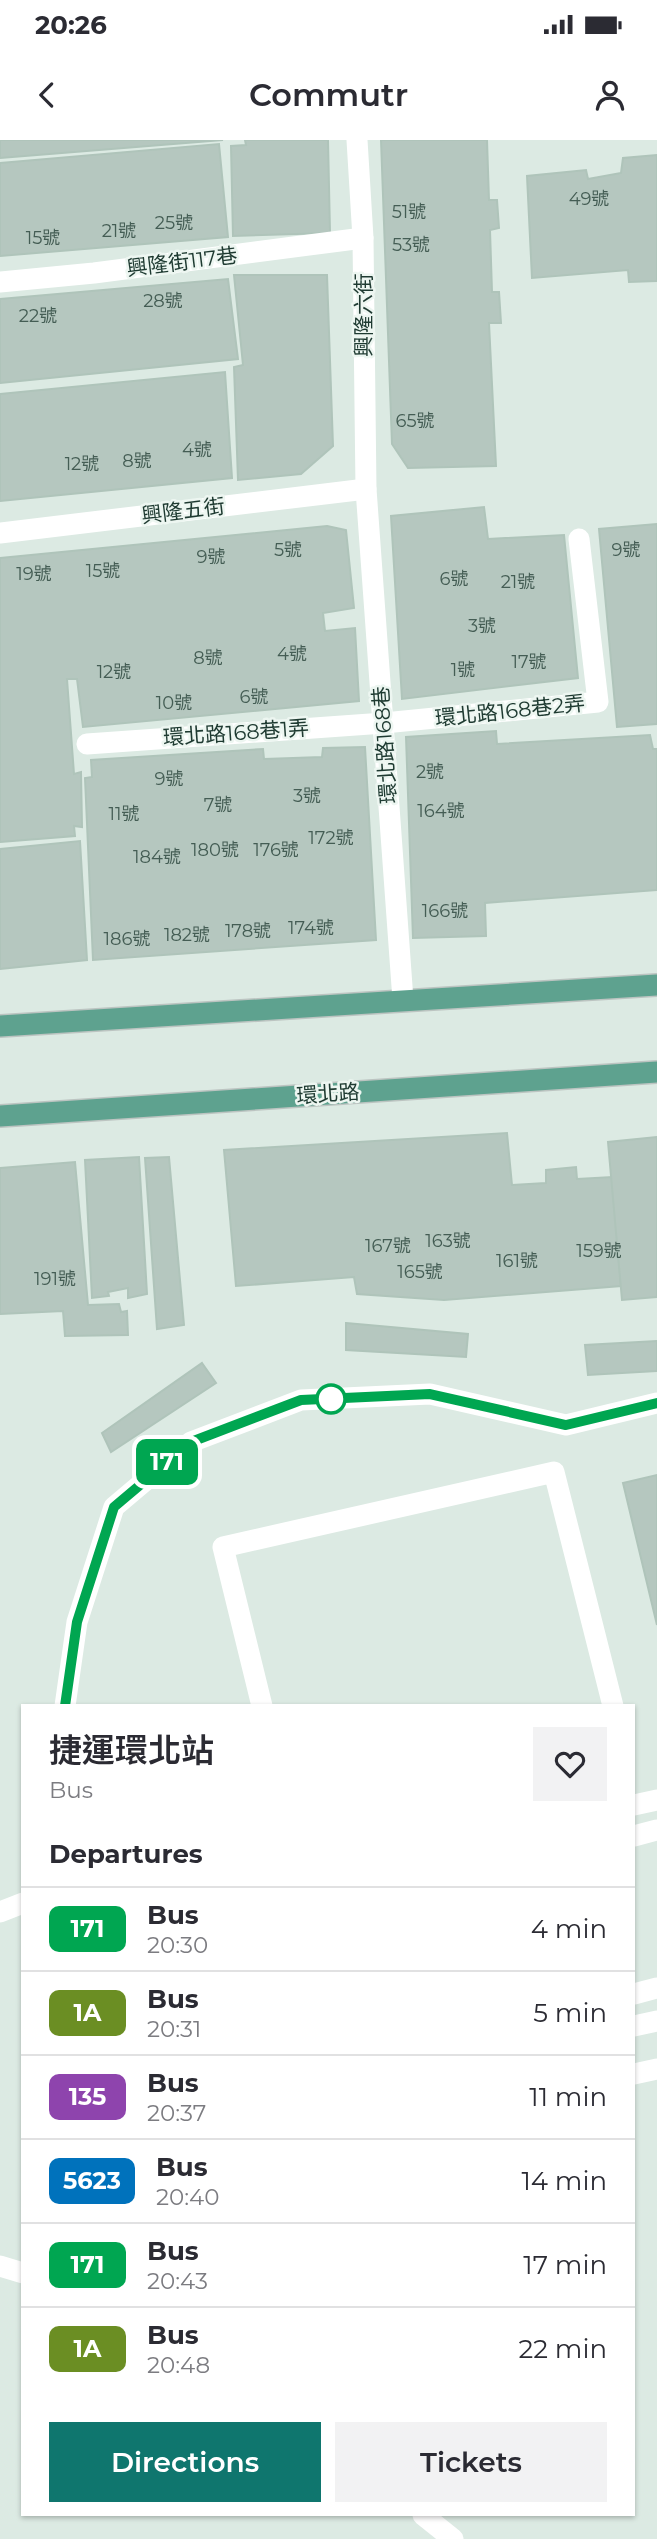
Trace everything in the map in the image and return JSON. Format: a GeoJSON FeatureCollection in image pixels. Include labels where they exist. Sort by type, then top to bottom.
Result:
{"type":"FeatureCollection","features":[{"type":"Feature","properties":{"kind":"main road"},"geometry":{"type":"LineString","coordinates":[[0,1026],[657,985]]}},
{"type":"Feature","properties":{"kind":"main road","name":"環北路"},"geometry":{"type":"LineString","coordinates":[[0,1116],[657,1072]]}},
{"type":"Feature","properties":{"kind":"lane","name":"興隆六街"},"geometry":{"type":"LineString","coordinates":[[357,140],[363,238],[366,489]]}},
{"type":"Feature","properties":{"kind":"lane","name":"興隆街117巷"},"geometry":{"type":"LineString","coordinates":[[0,282],[94,273],[363,238]]}},
{"type":"Feature","properties":{"kind":"lane","name":"興隆五街"},"geometry":{"type":"LineString","coordinates":[[0,533],[366,489]]}},
{"type":"Feature","properties":{"kind":"lane","name":"環北路168巷"},"geometry":{"type":"LineString","coordinates":[[366,489],[402,1000]]}},
{"type":"Feature","properties":{"kind":"lane","name":"環北路168巷2弄"},"geometry":{"type":"LineString","coordinates":[[384,723],[598,702],[579,539]]}},
{"type":"Feature","properties":{"kind":"lane","name":"環北路168巷1弄"},"geometry":{"type":"LineString","coordinates":[[87,744],[384,723]]}},
{"type":"Feature","properties":{"kind":"lane"},"geometry":{"type":"LineString","coordinates":[[65,1704],[77,1622],[114,1507],[191,1442],[301,1400],[430,1394],[566,1425],[657,1403]]}},
{"type":"Feature","properties":{"kind":"lane"},"geometry":{"type":"LineString","coordinates":[[262,1704],[223,1547],[554,1472],[612,1704]]}},
{"type":"Feature","properties":{"kind":"lane"},"geometry":{"type":"LineString","coordinates":[[635,1836],[657,1830]]}},
{"type":"Feature","properties":{"kind":"lane"},"geometry":{"type":"LineString","coordinates":[[0,1912],[21,1904]]}},
{"type":"Feature","properties":{"kind":"lane"},"geometry":{"type":"LineString","coordinates":[[635,1994],[657,1988]]}},
{"type":"Feature","properties":{"kind":"lane"},"geometry":{"type":"LineString","coordinates":[[635,2026],[657,2021]]}},
{"type":"Feature","properties":{"kind":"lane"},"geometry":{"type":"LineString","coordinates":[[635,2074],[657,2069]]}},
{"type":"Feature","properties":{"kind":"lane"},"geometry":{"type":"LineString","coordinates":[[0,2266],[21,2272]]}},
{"type":"Feature","properties":{"kind":"lane"},"geometry":{"type":"LineString","coordinates":[[424,2516],[453,2539]]}},
{"type":"Feature","properties":{"kind":"building"},"geometry":{"type":"Polygon","coordinates":[[[0,140],[223,140],[0,158],[0,140]]]}},
{"type":"Feature","properties":{"kind":"building"},"geometry":{"type":"Polygon","coordinates":[[[245,140],[328,140],[330,233],[233,236],[231,146],[246,145],[245,140]]]}},
{"type":"Feature","properties":{"kind":"building"},"geometry":{"type":"Polygon","coordinates":[[[381,140],[487,140],[489,200],[497,200],[499,228],[490,230],[492,292],[499,292],[501,323],[489,323],[496,466],[408,468],[392,444],[381,140]]]}},
{"type":"Feature","properties":{"kind":"building"},"geometry":{"type":"Polygon","coordinates":[[[219,144],[228,237],[0,256],[0,163],[219,144]]]}},
{"type":"Feature","properties":{"kind":"building"},"geometry":{"type":"Polygon","coordinates":[[[657,155],[657,281],[629,282],[628,270],[532,278],[527,176],[586,170],[588,179],[621,173],[623,158],[657,155]]]}},
{"type":"Feature","properties":{"kind":"building"},"geometry":{"type":"Polygon","coordinates":[[[234,275],[327,275],[333,446],[301,474],[238,480],[234,367],[243,365],[234,275]]]}},
{"type":"Feature","properties":{"kind":"building"},"geometry":{"type":"Polygon","coordinates":[[[228,279],[238,359],[0,383],[0,299],[228,279]]]}},
{"type":"Feature","properties":{"kind":"building"},"geometry":{"type":"Polygon","coordinates":[[[225,372],[232,478],[0,501],[0,394],[225,372]]]}},
{"type":"Feature","properties":{"kind":"building"},"geometry":{"type":"Polygon","coordinates":[[[484,507],[488,539],[564,535],[578,678],[402,699],[391,516],[484,507]]]}},
{"type":"Feature","properties":{"kind":"building"},"geometry":{"type":"Polygon","coordinates":[[[657,524],[657,724],[617,727],[599,529],[657,524]]]}},
{"type":"Feature","properties":{"kind":"building"},"geometry":{"type":"Polygon","coordinates":[[[327,526],[346,530],[354,608],[323,613],[325,631],[355,628],[359,701],[83,727],[77,679],[67,679],[74,774],[81,772],[82,827],[74,826],[75,836],[0,842],[0,558],[327,526]]]}},
{"type":"Feature","properties":{"kind":"building"},"geometry":{"type":"Polygon","coordinates":[[[496,731],[497,744],[650,735],[653,749],[657,749],[657,890],[485,903],[486,936],[413,938],[406,737],[496,731]]]}},
{"type":"Feature","properties":{"kind":"building"},"geometry":{"type":"Polygon","coordinates":[[[365,747],[376,940],[93,960],[85,778],[92,777],[91,760],[263,749],[264,759],[322,757],[323,748],[365,747]]]}},
{"type":"Feature","properties":{"kind":"building"},"geometry":{"type":"Polygon","coordinates":[[[80,841],[87,960],[0,969],[0,849],[80,841]]]}},
{"type":"Feature","properties":{"kind":"building"},"geometry":{"type":"Polygon","coordinates":[[[507,1133],[512,1185],[546,1183],[546,1170],[576,1167],[577,1179],[612,1177],[621,1286],[444,1300],[357,1294],[354,1277],[236,1286],[224,1150],[507,1133]]]}},
{"type":"Feature","properties":{"kind":"building"},"geometry":{"type":"Polygon","coordinates":[[[657,1137],[657,1297],[622,1300],[608,1142],[657,1137]]]}},
{"type":"Feature","properties":{"kind":"building"},"geometry":{"type":"Polygon","coordinates":[[[139,1157],[147,1294],[128,1298],[128,1288],[108,1292],[109,1296],[92,1298],[85,1160],[139,1157]]]}},
{"type":"Feature","properties":{"kind":"building"},"geometry":{"type":"Polygon","coordinates":[[[169,1157],[184,1325],[157,1329],[145,1158],[169,1157]]]}},
{"type":"Feature","properties":{"kind":"building"},"geometry":{"type":"Polygon","coordinates":[[[75,1162],[88,1305],[119,1304],[121,1312],[127,1311],[128,1335],[65,1336],[63,1311],[0,1314],[0,1168],[75,1162]]]}},
{"type":"Feature","properties":{"kind":"building"},"geometry":{"type":"Polygon","coordinates":[[[346,1323],[468,1334],[466,1357],[346,1350],[346,1323]]]}},
{"type":"Feature","properties":{"kind":"building"},"geometry":{"type":"Polygon","coordinates":[[[657,1341],[657,1371],[588,1375],[585,1345],[657,1341]]]}},
{"type":"Feature","properties":{"kind":"building"},"geometry":{"type":"Polygon","coordinates":[[[202,1363],[216,1383],[111,1452],[102,1433],[202,1363]]]}},
{"type":"Feature","properties":{"kind":"building"},"geometry":{"type":"Polygon","coordinates":[[[657,1475],[657,1625],[623,1483],[657,1475]]]}},
{"type":"Feature","properties":{"kind":"bus line","name":"171"},"geometry":{"type":"LineString","coordinates":[[65,1704],[77,1622],[114,1507],[191,1442],[301,1400],[430,1394],[566,1425],[657,1403]]}}]}
